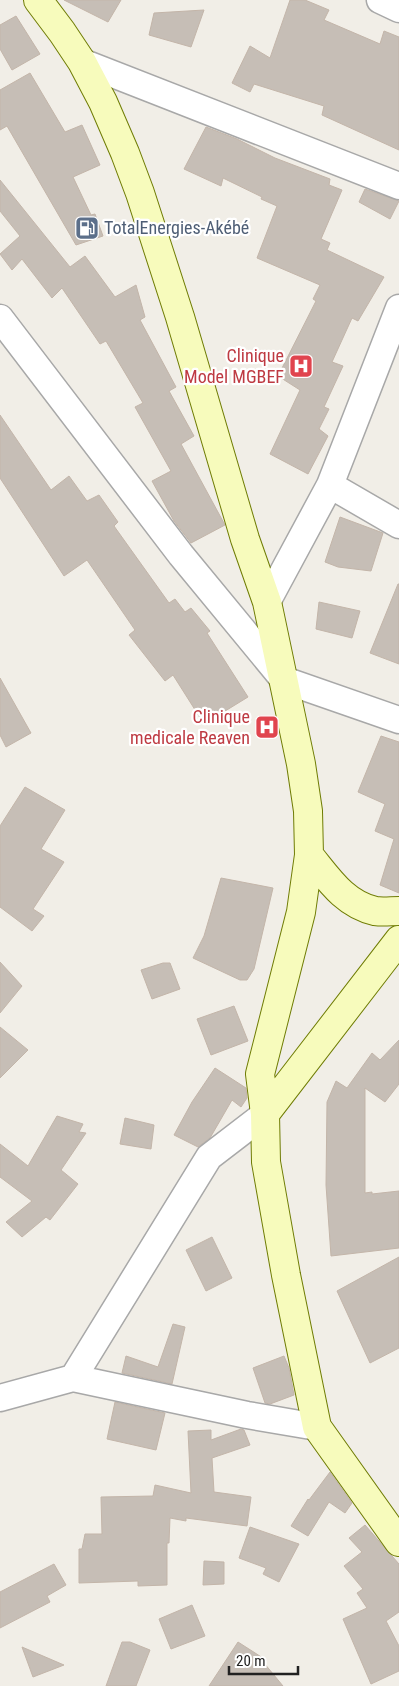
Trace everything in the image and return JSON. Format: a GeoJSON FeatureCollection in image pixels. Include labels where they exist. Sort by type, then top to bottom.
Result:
{"type":"FeatureCollection","features":[{"type":"Feature","properties":{"kind":"street"},"geometry":{"type":"LineString","coordinates":[[38,0],[82,62],[103,102],[140,193],[180,317],[245,540],[267,602],[302,773],[308,811],[309,855],[301,912],[260,1074],[265,1114],[266,1162],[286,1275],[318,1427],[399,1542]]}},
{"type":"Feature","properties":{"kind":"street"},"geometry":{"type":"LineString","coordinates":[[380,0],[399,9]]}},
{"type":"Feature","properties":{"kind":"street"},"geometry":{"type":"LineString","coordinates":[[82,62],[399,186]]}},
{"type":"Feature","properties":{"kind":"street"},"geometry":{"type":"LineString","coordinates":[[0,318],[181,555],[284,680],[399,720]]}},
{"type":"Feature","properties":{"kind":"street"},"geometry":{"type":"LineString","coordinates":[[267,602],[330,485],[396,322]]}},
{"type":"Feature","properties":{"kind":"street"},"geometry":{"type":"LineString","coordinates":[[330,485],[399,525]]}},
{"type":"Feature","properties":{"kind":"street"},"geometry":{"type":"LineString","coordinates":[[309,855],[332,884],[355,904],[377,911],[399,911]]}},
{"type":"Feature","properties":{"kind":"street"},"geometry":{"type":"LineString","coordinates":[[73,1378],[209,1156],[265,1114],[399,940]]}},
{"type":"Feature","properties":{"kind":"street"},"geometry":{"type":"LineString","coordinates":[[0,1398],[73,1378],[247,1415],[318,1427]]}},
{"type":"Feature","properties":{"kind":"building"},"geometry":{"type":"Polygon","coordinates":[[[64,0],[121,0],[108,22],[64,0]]]}},
{"type":"Feature","properties":{"kind":"building"},"geometry":{"type":"Polygon","coordinates":[[[290,0],[305,0],[329,10],[324,20],[380,44],[384,31],[399,37],[399,150],[322,115],[324,106],[254,84],[250,92],[232,83],[250,46],[270,58],[290,0]]]}},
{"type":"Feature","properties":{"kind":"building"},"geometry":{"type":"Polygon","coordinates":[[[204,10],[191,47],[149,35],[154,13],[204,10]]]}},
{"type":"Feature","properties":{"kind":"building"},"geometry":{"type":"Polygon","coordinates":[[[16,16],[40,54],[12,70],[0,49],[0,25],[16,16]]]}},
{"type":"Feature","properties":{"kind":"building"},"geometry":{"type":"Polygon","coordinates":[[[30,73],[65,132],[82,125],[100,165],[73,177],[91,215],[95,214],[103,236],[76,245],[7,126],[0,130],[0,90],[30,73]]]}},
{"type":"Feature","properties":{"kind":"building"},"geometry":{"type":"Polygon","coordinates":[[[206,127],[237,139],[275,158],[330,179],[329,185],[342,190],[321,239],[330,243],[327,250],[384,277],[358,321],[352,318],[332,362],[343,366],[324,407],[329,409],[319,429],[328,436],[308,474],[270,454],[300,390],[278,376],[316,301],[313,299],[320,285],[257,258],[277,206],[223,178],[221,186],[184,169],[206,127]]]}},
{"type":"Feature","properties":{"kind":"building"},"geometry":{"type":"Polygon","coordinates":[[[0,180],[70,267],[85,256],[115,297],[136,285],[145,317],[140,320],[176,387],[169,391],[194,436],[181,444],[225,525],[191,543],[174,521],[152,481],[171,471],[135,407],[143,403],[106,341],[100,344],[62,288],[52,298],[22,259],[12,270],[0,254],[20,236],[0,211],[0,180]]]}},
{"type":"Feature","properties":{"kind":"building"},"geometry":{"type":"Polygon","coordinates":[[[365,189],[399,201],[390,219],[359,202],[365,189]]]}},
{"type":"Feature","properties":{"kind":"building"},"geometry":{"type":"Polygon","coordinates":[[[0,415],[51,490],[69,476],[87,501],[99,495],[118,522],[114,526],[169,603],[175,599],[185,612],[191,608],[210,631],[207,633],[248,697],[204,724],[173,675],[165,681],[129,635],[135,630],[87,560],[64,576],[0,478],[0,415]]]}},
{"type":"Feature","properties":{"kind":"building"},"geometry":{"type":"Polygon","coordinates":[[[340,517],[383,533],[371,571],[338,567],[325,562],[340,517]]]}},
{"type":"Feature","properties":{"kind":"building"},"geometry":{"type":"Polygon","coordinates":[[[399,584],[399,664],[370,653],[399,584]]]}},
{"type":"Feature","properties":{"kind":"building"},"geometry":{"type":"Polygon","coordinates":[[[319,602],[360,611],[352,638],[316,629],[319,602]]]}},
{"type":"Feature","properties":{"kind":"building"},"geometry":{"type":"Polygon","coordinates":[[[0,678],[31,733],[6,747],[0,735],[0,678]]]}},
{"type":"Feature","properties":{"kind":"building"},"geometry":{"type":"Polygon","coordinates":[[[381,736],[399,742],[399,893],[380,885],[394,839],[375,831],[385,804],[358,792],[381,736]]]}},
{"type":"Feature","properties":{"kind":"building"},"geometry":{"type":"Polygon","coordinates":[[[25,787],[65,810],[41,849],[64,862],[33,909],[44,916],[32,931],[0,907],[0,826],[25,787]]]}},
{"type":"Feature","properties":{"kind":"building"},"geometry":{"type":"Polygon","coordinates":[[[221,878],[273,888],[254,969],[247,980],[240,980],[193,958],[204,936],[221,878]]]}},
{"type":"Feature","properties":{"kind":"building"},"geometry":{"type":"Polygon","coordinates":[[[0,962],[22,986],[0,1013],[0,962]]]}},
{"type":"Feature","properties":{"kind":"building"},"geometry":{"type":"Polygon","coordinates":[[[163,963],[170,963],[180,989],[152,999],[141,970],[163,963]]]}},
{"type":"Feature","properties":{"kind":"building"},"geometry":{"type":"Polygon","coordinates":[[[234,1006],[248,1041],[211,1055],[197,1019],[234,1006]]]}},
{"type":"Feature","properties":{"kind":"building"},"geometry":{"type":"Polygon","coordinates":[[[0,1027],[28,1050],[0,1078],[0,1027]]]}},
{"type":"Feature","properties":{"kind":"building"},"geometry":{"type":"Polygon","coordinates":[[[399,1040],[399,1084],[385,1102],[365,1088],[365,1193],[399,1191],[399,1248],[331,1256],[326,1185],[327,1102],[336,1081],[347,1088],[372,1053],[380,1060],[399,1040]]]}},
{"type":"Feature","properties":{"kind":"building"},"geometry":{"type":"Polygon","coordinates":[[[215,1068],[246,1088],[247,1098],[241,1107],[232,1100],[210,1138],[198,1147],[174,1135],[192,1102],[215,1068]]]}},
{"type":"Feature","properties":{"kind":"building"},"geometry":{"type":"Polygon","coordinates":[[[57,1116],[83,1124],[79,1132],[86,1133],[61,1170],[78,1184],[50,1220],[46,1217],[22,1237],[6,1222],[32,1201],[0,1177],[0,1144],[28,1166],[57,1116]]]}},
{"type":"Feature","properties":{"kind":"building"},"geometry":{"type":"Polygon","coordinates":[[[125,1118],[154,1125],[151,1149],[120,1144],[125,1118]]]}},
{"type":"Feature","properties":{"kind":"building"},"geometry":{"type":"Polygon","coordinates":[[[212,1237],[232,1278],[206,1291],[186,1250],[212,1237]]]}},
{"type":"Feature","properties":{"kind":"building"},"geometry":{"type":"Polygon","coordinates":[[[399,1257],[399,1348],[370,1363],[337,1291],[399,1257]]]}},
{"type":"Feature","properties":{"kind":"building"},"geometry":{"type":"Polygon","coordinates":[[[173,1324],[185,1327],[172,1384],[122,1373],[126,1356],[158,1367],[173,1324]]]}},
{"type":"Feature","properties":{"kind":"building"},"geometry":{"type":"Polygon","coordinates":[[[284,1356],[289,1368],[294,1395],[270,1404],[265,1403],[253,1368],[284,1356]]]}},
{"type":"Feature","properties":{"kind":"building"},"geometry":{"type":"Polygon","coordinates":[[[115,1402],[165,1413],[156,1450],[107,1439],[115,1402]]]}},
{"type":"Feature","properties":{"kind":"building"},"geometry":{"type":"Polygon","coordinates":[[[241,1429],[244,1430],[250,1445],[212,1458],[214,1492],[251,1497],[247,1526],[186,1518],[186,1521],[170,1518],[169,1543],[167,1543],[167,1585],[138,1586],[138,1581],[79,1583],[79,1549],[82,1549],[85,1534],[102,1534],[101,1497],[153,1496],[155,1485],[191,1493],[188,1431],[211,1430],[211,1440],[241,1429]]]}},
{"type":"Feature","properties":{"kind":"building"},"geometry":{"type":"Polygon","coordinates":[[[330,1472],[352,1503],[345,1513],[329,1502],[308,1536],[291,1526],[308,1499],[330,1472]]]}},
{"type":"Feature","properties":{"kind":"building"},"geometry":{"type":"Polygon","coordinates":[[[365,1525],[399,1564],[399,1612],[386,1621],[399,1646],[399,1671],[371,1684],[343,1619],[367,1608],[357,1593],[363,1589],[344,1566],[362,1552],[349,1538],[365,1525]]]}},
{"type":"Feature","properties":{"kind":"building"},"geometry":{"type":"Polygon","coordinates":[[[250,1527],[299,1544],[279,1582],[263,1574],[266,1568],[239,1558],[250,1527]]]}},
{"type":"Feature","properties":{"kind":"building"},"geometry":{"type":"Polygon","coordinates":[[[204,1561],[224,1562],[224,1584],[203,1585],[204,1561]]]}},
{"type":"Feature","properties":{"kind":"building"},"geometry":{"type":"Polygon","coordinates":[[[54,1564],[66,1585],[47,1596],[50,1602],[0,1628],[0,1592],[54,1564]]]}},
{"type":"Feature","properties":{"kind":"building"},"geometry":{"type":"Polygon","coordinates":[[[192,1605],[205,1636],[171,1649],[159,1619],[192,1605]]]}},
{"type":"Feature","properties":{"kind":"building"},"geometry":{"type":"Polygon","coordinates":[[[122,1642],[130,1642],[150,1650],[136,1686],[106,1686],[122,1642]]]}},
{"type":"Feature","properties":{"kind":"building"},"geometry":{"type":"Polygon","coordinates":[[[238,1642],[266,1660],[264,1663],[283,1686],[209,1686],[238,1642]]]}},
{"type":"Feature","properties":{"kind":"building"},"geometry":{"type":"Polygon","coordinates":[[[22,1647],[64,1665],[33,1677],[22,1647]]]}},
{"type":"Feature","properties":{"kind":"place","name":"TotalEnergies-Akébé"},"geometry":{"type":"Point","coordinates":[87,228]}},
{"type":"Feature","properties":{"kind":"place","name":"Clinique Model MGBEF"},"geometry":{"type":"Point","coordinates":[301,366]}},
{"type":"Feature","properties":{"kind":"place","name":"Clinique medicale Reaven"},"geometry":{"type":"Point","coordinates":[267,727]}}]}
